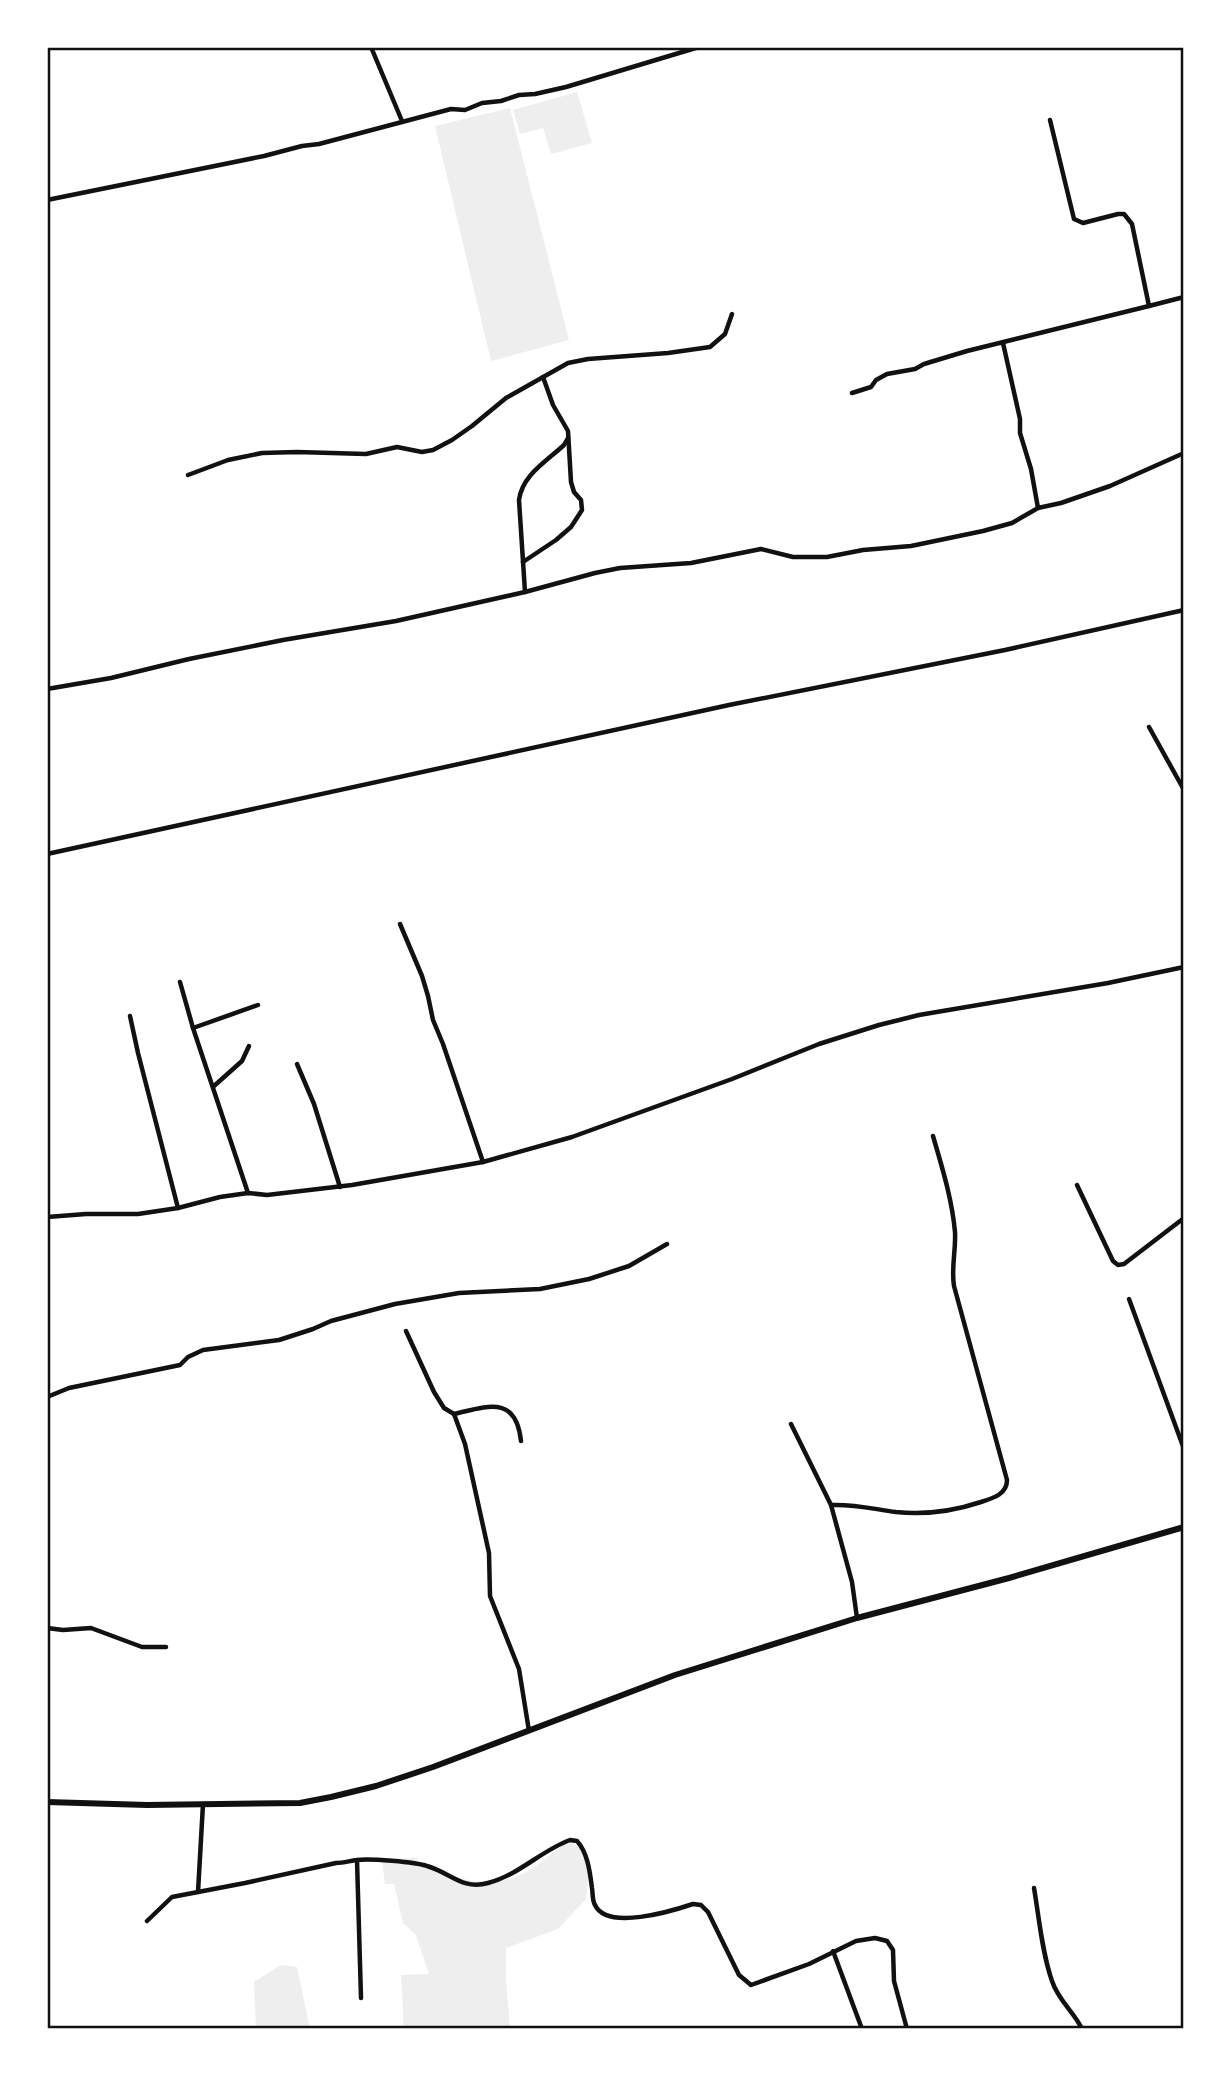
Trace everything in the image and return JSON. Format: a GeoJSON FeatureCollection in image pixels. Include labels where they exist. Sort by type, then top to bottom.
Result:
{"type":"FeatureCollection","features":[{"type":"Feature","properties":{"kind":"street"},"geometry":{"type":"LineString","coordinates":[[370,47],[401,120]]}},
{"type":"Feature","properties":{"kind":"street"},"geometry":{"type":"LineString","coordinates":[[47,200],[319,144],[401,120],[451,110],[466,110],[519,94],[535,94],[566,87],[698,47]]}},
{"type":"Feature","properties":{"kind":"street"},"geometry":{"type":"LineString","coordinates":[[1050,120],[1074,219],[1083,223],[1118,214],[1124,214],[1128,218],[1132,224],[1149,306]]}},
{"type":"Feature","properties":{"kind":"street"},"geometry":{"type":"LineString","coordinates":[[852,393],[871,387],[876,380],[887,374],[915,369],[967,351],[1184,297]]}},
{"type":"Feature","properties":{"kind":"street"},"geometry":{"type":"LineString","coordinates":[[188,475],[228,460],[262,453],[366,454],[397,447],[422,452],[433,450],[452,440],[506,398],[568,363],[710,347],[725,334],[732,314]]}},
{"type":"Feature","properties":{"kind":"street"},"geometry":{"type":"LineString","coordinates":[[1003,342],[1020,433],[1031,469],[1038,508]]}},
{"type":"Feature","properties":{"kind":"street"},"geometry":{"type":"LineString","coordinates":[[523,562],[571,527],[582,510],[581,500],[574,492],[571,482],[568,431],[553,405],[543,377]]}},
{"type":"Feature","properties":{"kind":"street"},"geometry":{"type":"LineString","coordinates":[[525,592],[520,489],[525,480],[564,445],[569,437]]}},
{"type":"Feature","properties":{"kind":"street"},"geometry":{"type":"LineString","coordinates":[[47,689],[111,678],[283,640],[396,621],[595,573],[649,565],[691,563],[761,549],[793,557],[811,558],[911,546],[1012,523],[1038,508],[1110,486],[1184,453]]}},
{"type":"Feature","properties":{"kind":"street"},"geometry":{"type":"LineString","coordinates":[[47,854],[689,713],[1006,650],[1184,610]]}},
{"type":"Feature","properties":{"kind":"street"},"geometry":{"type":"LineString","coordinates":[[1149,727],[1184,790]]}},
{"type":"Feature","properties":{"kind":"street"},"geometry":{"type":"LineString","coordinates":[[400,924],[422,976],[433,1020],[483,1162]]}},
{"type":"Feature","properties":{"kind":"street"},"geometry":{"type":"LineString","coordinates":[[47,1217],[138,1214],[178,1208],[220,1197],[340,1187],[483,1162],[572,1137],[819,1044],[879,1025],[1184,967]]}},
{"type":"Feature","properties":{"kind":"street"},"geometry":{"type":"LineString","coordinates":[[180,982],[248,1193]]}},
{"type":"Feature","properties":{"kind":"street"},"geometry":{"type":"LineString","coordinates":[[193,1028],[258,1005]]}},
{"type":"Feature","properties":{"kind":"street"},"geometry":{"type":"LineString","coordinates":[[130,1016],[178,1208]]}},
{"type":"Feature","properties":{"kind":"street"},"geometry":{"type":"LineString","coordinates":[[214,1086],[242,1062],[249,1046]]}},
{"type":"Feature","properties":{"kind":"street"},"geometry":{"type":"LineString","coordinates":[[297,1064],[314,1104],[340,1187]]}},
{"type":"Feature","properties":{"kind":"street"},"geometry":{"type":"LineString","coordinates":[[831,1505],[863,1506],[895,1512],[935,1512],[986,1500],[1003,1492],[1007,1487],[954,1286],[953,1215],[933,1136]]}},
{"type":"Feature","properties":{"kind":"street"},"geometry":{"type":"LineString","coordinates":[[1077,1185],[1113,1261],[1118,1265],[1124,1264],[1184,1217]]}},
{"type":"Feature","properties":{"kind":"street"},"geometry":{"type":"LineString","coordinates":[[47,1397],[69,1388],[180,1365],[188,1357],[203,1350],[279,1340],[331,1321],[395,1304],[459,1293],[540,1289],[589,1279],[629,1266],[667,1244]]}},
{"type":"Feature","properties":{"kind":"street"},"geometry":{"type":"LineString","coordinates":[[1129,1299],[1184,1449]]}},
{"type":"Feature","properties":{"kind":"street"},"geometry":{"type":"LineString","coordinates":[[406,1331],[434,1392],[444,1408],[454,1414],[465,1444],[489,1553],[490,1596],[519,1669],[529,1732]]}},
{"type":"Feature","properties":{"kind":"street"},"geometry":{"type":"LineString","coordinates":[[454,1414],[478,1409],[505,1409],[515,1416],[521,1441]]}},
{"type":"Feature","properties":{"kind":"street"},"geometry":{"type":"LineString","coordinates":[[792,1424],[831,1505],[852,1582],[857,1618]]}},
{"type":"Feature","properties":{"kind":"street"},"geometry":{"type":"LineString","coordinates":[[47,1802],[300,1803],[331,1797],[376,1786],[529,1732],[675,1675],[857,1618],[1184,1527]]}},
{"type":"Feature","properties":{"kind":"street"},"geometry":{"type":"LineString","coordinates":[[47,1628],[91,1628],[142,1647],[166,1647]]}},
{"type":"Feature","properties":{"kind":"street"},"geometry":{"type":"LineString","coordinates":[[198,1892],[203,1804]]}},
{"type":"Feature","properties":{"kind":"street"},"geometry":{"type":"LineString","coordinates":[[147,1922],[172,1897],[336,1863],[348,1864],[357,1860],[428,1866],[465,1884],[480,1885],[527,1865],[570,1840],[577,1841],[585,1854],[594,1903],[600,1913],[608,1917],[625,1918],[694,1904],[701,1905],[708,1912],[739,1975],[751,1985],[809,1964],[856,1941],[875,1938],[887,1941],[893,1950],[894,1981],[907,2029]]}},
{"type":"Feature","properties":{"kind":"street"},"geometry":{"type":"LineString","coordinates":[[357,1860],[361,1998]]}},
{"type":"Feature","properties":{"kind":"street"},"geometry":{"type":"LineString","coordinates":[[1034,1888],[1052,1981],[1060,1998],[1082,2029]]}},
{"type":"Feature","properties":{"kind":"street"},"geometry":{"type":"LineString","coordinates":[[834,1951],[862,2029]]}},
{"type":"Feature","properties":{"kind":"shaded area"},"geometry":{"type":"Polygon","coordinates":[[[577,92],[592,143],[551,154],[543,128],[520,134],[513,110],[577,92]]]}},
{"type":"Feature","properties":{"kind":"shaded area"},"geometry":{"type":"Polygon","coordinates":[[[510,108],[569,340],[491,361],[435,126],[510,108]]]}},
{"type":"Feature","properties":{"kind":"shaded area"},"geometry":{"type":"Polygon","coordinates":[[[570,1840],[585,1854],[589,1870],[586,1899],[558,1929],[506,1948],[510,2029],[404,2029],[401,1975],[429,1974],[416,1935],[403,1923],[394,1884],[385,1884],[382,1861],[417,1857],[418,1864],[443,1873],[468,1880],[494,1881],[526,1872],[570,1840]]]}},
{"type":"Feature","properties":{"kind":"shaded area"},"geometry":{"type":"Polygon","coordinates":[[[281,1965],[297,1967],[310,2029],[256,2029],[254,1982],[281,1965]]]}}]}
